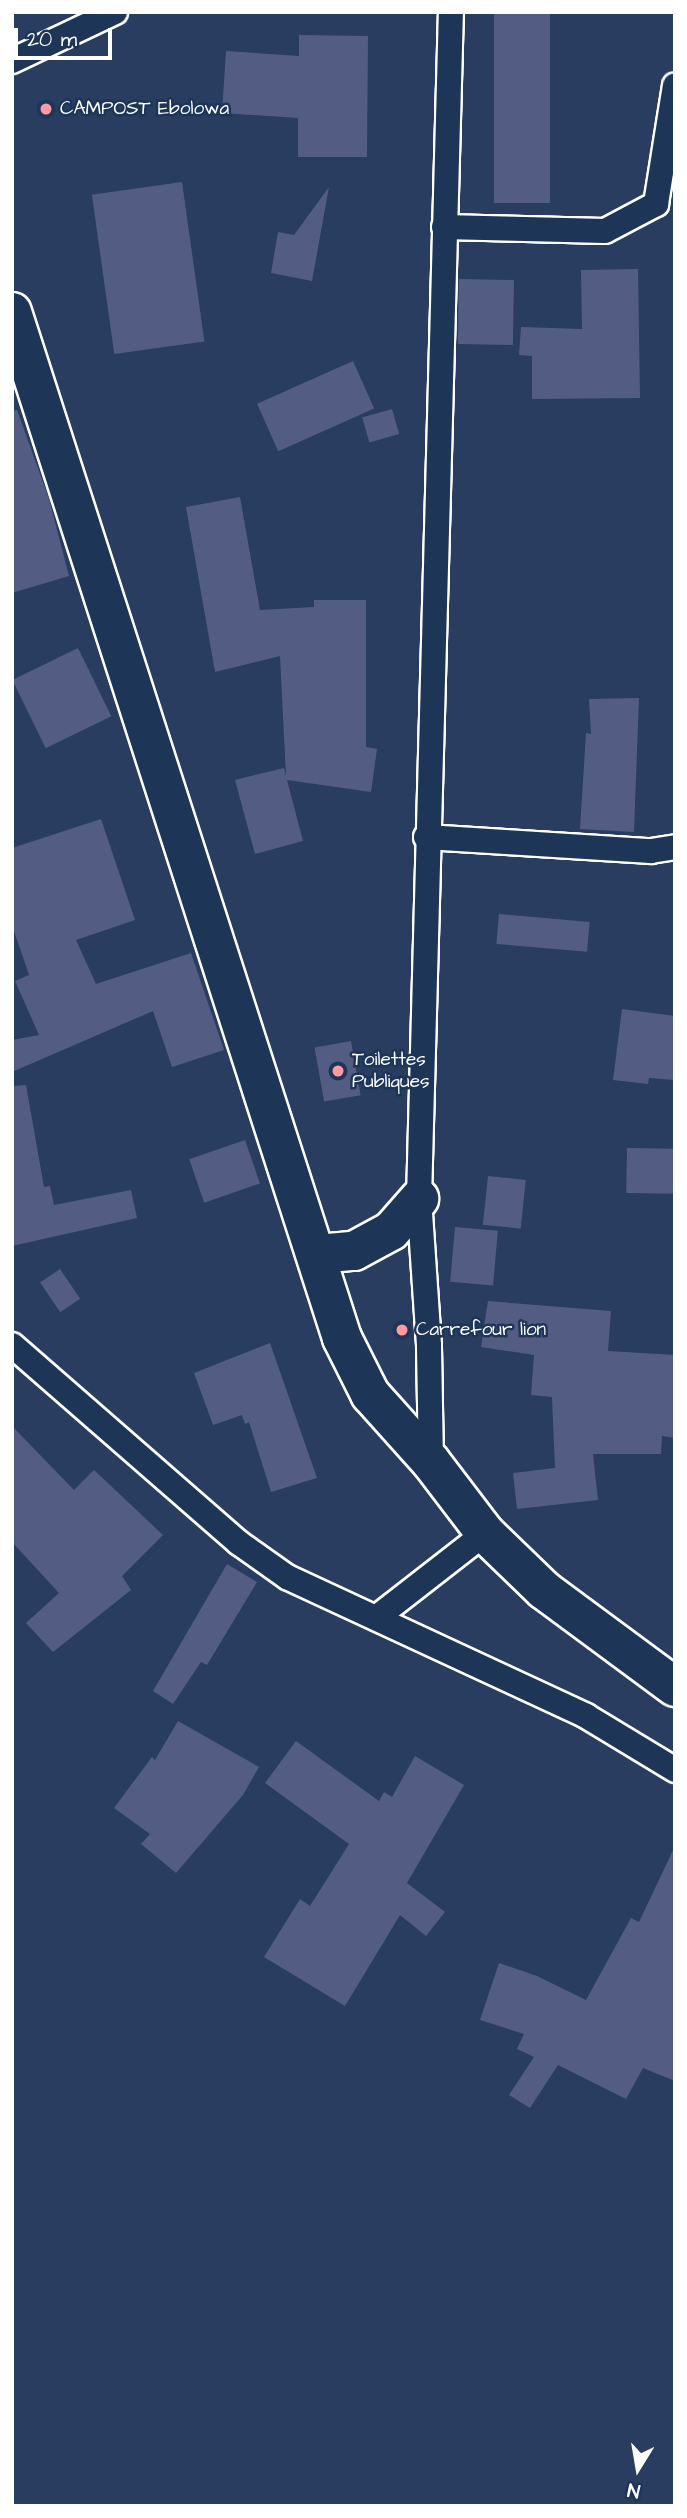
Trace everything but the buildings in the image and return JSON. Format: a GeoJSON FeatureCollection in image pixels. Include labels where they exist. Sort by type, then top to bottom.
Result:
{"type":"FeatureCollection","features":[{"type":"Feature","properties":{"kind":"main road"},"geometry":{"type":"LineString","coordinates":[[12,312],[342,1338],[370,1394],[431,1462],[485,1533],[544,1590],[675,1687]]}},
{"type":"Feature","properties":{"kind":"main road"},"geometry":{"type":"LineString","coordinates":[[317,1254],[354,1251],[391,1231],[419,1199]]}},
{"type":"Feature","properties":{"kind":"street"},"geometry":{"type":"LineString","coordinates":[[12,61],[115,12]]}},
{"type":"Feature","properties":{"kind":"street"},"geometry":{"type":"LineString","coordinates":[[431,1462],[429,1345],[419,1199],[426,837],[450,12]]}},
{"type":"Feature","properties":{"kind":"street"},"geometry":{"type":"LineString","coordinates":[[444,227],[605,230],[656,204],[675,86]]}},
{"type":"Feature","properties":{"kind":"street"},"geometry":{"type":"LineString","coordinates":[[426,837],[651,851],[675,847]]}},
{"type":"Feature","properties":{"kind":"street"},"geometry":{"type":"LineString","coordinates":[[12,1345],[239,1543],[287,1577],[586,1716],[675,1770]]}},
{"type":"Feature","properties":{"kind":"street"},"geometry":{"type":"LineString","coordinates":[[376,1618],[485,1533]]}},
{"type":"Feature","properties":{"kind":"place","name":"CAMPOST Ebolowa"},"geometry":{"type":"Point","coordinates":[46,109]}},
{"type":"Feature","properties":{"kind":"place","name":"Toilettes Publiques"},"geometry":{"type":"Point","coordinates":[338,1071]}},
{"type":"Feature","properties":{"kind":"place","name":"Carrefour lion"},"geometry":{"type":"Point","coordinates":[402,1330]}}]}
